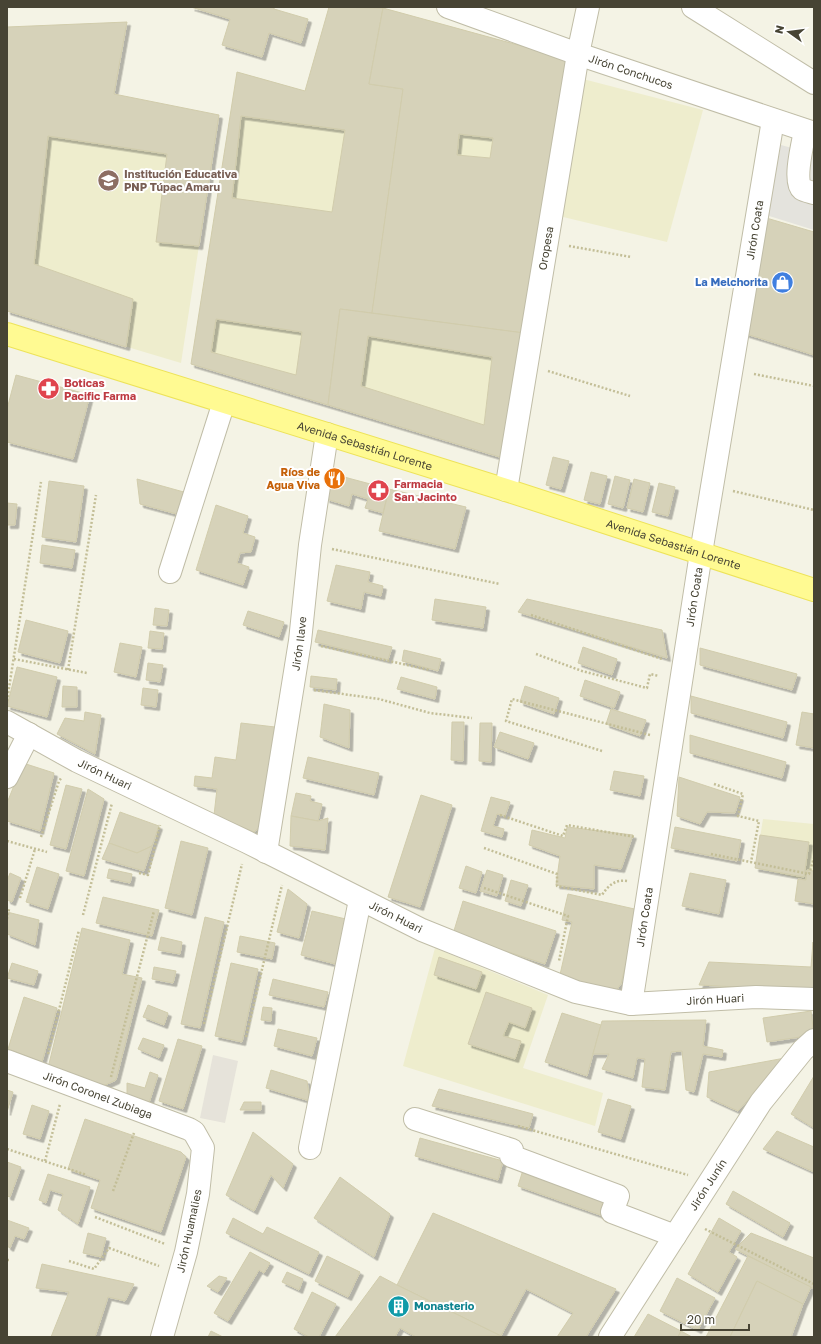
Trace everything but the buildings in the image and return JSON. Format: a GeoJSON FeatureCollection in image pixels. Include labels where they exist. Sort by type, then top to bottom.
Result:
{"type":"FeatureCollection","features":[{"type":"Feature","properties":{"kind":"main road","name":"Avenida Sebastián Lorente"},"geometry":{"type":"LineString","coordinates":[[7,334],[506,490],[814,590]]}},
{"type":"Feature","properties":{"kind":"street","name":"Jirón Conchucos"},"geometry":{"type":"LineString","coordinates":[[448,7],[578,54],[809,132]]}},
{"type":"Feature","properties":{"kind":"street","name":"Oropesa"},"geometry":{"type":"LineString","coordinates":[[506,490],[578,54],[588,7]]}},
{"type":"Feature","properties":{"kind":"street"},"geometry":{"type":"LineString","coordinates":[[693,7],[814,83]]}},
{"type":"Feature","properties":{"kind":"street","name":"Jirón Coata"},"geometry":{"type":"LineString","coordinates":[[631,1004],[701,553],[773,120]]}},
{"type":"Feature","properties":{"kind":"street"},"geometry":{"type":"LineString","coordinates":[[809,132],[798,177],[799,185],[802,190],[814,193]]}},
{"type":"Feature","properties":{"kind":"street"},"geometry":{"type":"LineString","coordinates":[[170,572],[224,402]]}},
{"type":"Feature","properties":{"kind":"street","name":"Jirón Ilave"},"geometry":{"type":"LineString","coordinates":[[266,852],[300,641],[310,545],[327,434]]}},
{"type":"Feature","properties":{"kind":"street","name":"Jirón Huari"},"geometry":{"type":"LineString","coordinates":[[7,722],[77,761],[247,842],[422,930],[576,992],[631,1004],[756,997],[814,998]]}},
{"type":"Feature","properties":{"kind":"street"},"geometry":{"type":"LineString","coordinates":[[7,777],[29,734]]}},
{"type":"Feature","properties":{"kind":"street"},"geometry":{"type":"LineString","coordinates":[[310,1148],[360,900]]}},
{"type":"Feature","properties":{"kind":"street","name":"Jirón Junín"},"geometry":{"type":"LineString","coordinates":[[610,1337],[761,1102],[802,1050],[814,1040]]}},
{"type":"Feature","properties":{"kind":"street","name":"Jirón Coronel Zubiaga"},"geometry":{"type":"LineString","coordinates":[[7,1061],[189,1129]]}},
{"type":"Feature","properties":{"kind":"street"},"geometry":{"type":"LineString","coordinates":[[415,1119],[512,1150],[511,1156],[618,1196],[612,1212],[680,1227]]}},
{"type":"Feature","properties":{"kind":"street","name":"Jirón Huamalies"},"geometry":{"type":"LineString","coordinates":[[162,1337],[186,1252],[198,1194],[204,1151],[203,1146],[194,1132],[189,1129]]}},
{"type":"Feature","properties":{"kind":"path"},"geometry":{"type":"LineString","coordinates":[[547,241],[601,253],[631,257]]}},
{"type":"Feature","properties":{"kind":"path"},"geometry":{"type":"LineString","coordinates":[[526,364],[630,396]]}},
{"type":"Feature","properties":{"kind":"path"},"geometry":{"type":"LineString","coordinates":[[732,370],[814,386]]}},
{"type":"Feature","properties":{"kind":"path"},"geometry":{"type":"LineString","coordinates":[[7,704],[41,482]]}},
{"type":"Feature","properties":{"kind":"path"},"geometry":{"type":"LineString","coordinates":[[712,485],[814,510]]}},
{"type":"Feature","properties":{"kind":"path"},"geometry":{"type":"LineString","coordinates":[[68,670],[96,495]]}},
{"type":"Feature","properties":{"kind":"path"},"geometry":{"type":"LineString","coordinates":[[310,545],[500,584]]}},
{"type":"Feature","properties":{"kind":"path"},"geometry":{"type":"LineString","coordinates":[[531,615],[682,674]]}},
{"type":"Feature","properties":{"kind":"path"},"geometry":{"type":"LineString","coordinates":[[300,641],[338,651],[430,670]]}},
{"type":"Feature","properties":{"kind":"path"},"geometry":{"type":"LineString","coordinates":[[536,654],[582,671],[647,688],[650,674],[682,674]]}},
{"type":"Feature","properties":{"kind":"path"},"geometry":{"type":"LineString","coordinates":[[14,659],[87,674]]}},
{"type":"Feature","properties":{"kind":"path"},"geometry":{"type":"LineString","coordinates":[[292,687],[379,699],[430,713],[472,718]]}},
{"type":"Feature","properties":{"kind":"path"},"geometry":{"type":"LineString","coordinates":[[602,751],[506,721],[512,699],[672,741]]}},
{"type":"Feature","properties":{"kind":"path"},"geometry":{"type":"LineString","coordinates":[[40,837],[59,781],[77,761]]}},
{"type":"Feature","properties":{"kind":"path"},"geometry":{"type":"LineString","coordinates":[[83,915],[117,781]]}},
{"type":"Feature","properties":{"kind":"path"},"geometry":{"type":"LineString","coordinates":[[714,784],[743,794],[738,816],[759,821],[751,862]]}},
{"type":"Feature","properties":{"kind":"path"},"geometry":{"type":"LineString","coordinates":[[139,873],[148,875],[165,803]]}},
{"type":"Feature","properties":{"kind":"path"},"geometry":{"type":"LineString","coordinates":[[500,815],[563,836],[567,825],[656,841]]}},
{"type":"Feature","properties":{"kind":"path"},"geometry":{"type":"LineString","coordinates":[[7,841],[47,852]]}},
{"type":"Feature","properties":{"kind":"path"},"geometry":{"type":"LineString","coordinates":[[204,1024],[247,842]]}},
{"type":"Feature","properties":{"kind":"path"},"geometry":{"type":"LineString","coordinates":[[484,848],[557,874],[556,886],[602,895],[609,885],[622,880],[649,885]]}},
{"type":"Feature","properties":{"kind":"path"},"geometry":{"type":"LineString","coordinates":[[20,898],[35,849]]}},
{"type":"Feature","properties":{"kind":"path"},"geometry":{"type":"LineString","coordinates":[[711,854],[809,874],[814,858]]}},
{"type":"Feature","properties":{"kind":"path"},"geometry":{"type":"LineString","coordinates":[[246,1036],[287,863]]}},
{"type":"Feature","properties":{"kind":"path"},"geometry":{"type":"LineString","coordinates":[[484,888],[568,916],[555,984]]}},
{"type":"Feature","properties":{"kind":"path"},"geometry":{"type":"LineString","coordinates":[[7,919],[10,908]]}},
{"type":"Feature","properties":{"kind":"path"},"geometry":{"type":"LineString","coordinates":[[106,1097],[154,911]]}},
{"type":"Feature","properties":{"kind":"path"},"geometry":{"type":"LineString","coordinates":[[42,1074],[79,930]]}},
{"type":"Feature","properties":{"kind":"path"},"geometry":{"type":"LineString","coordinates":[[45,1162],[66,1083]]}},
{"type":"Feature","properties":{"kind":"path"},"geometry":{"type":"LineString","coordinates":[[113,1191],[141,1110]]}},
{"type":"Feature","properties":{"kind":"path"},"geometry":{"type":"LineString","coordinates":[[512,1125],[710,1182]]}},
{"type":"Feature","properties":{"kind":"path"},"geometry":{"type":"LineString","coordinates":[[7,1149],[87,1175]]}},
{"type":"Feature","properties":{"kind":"path"},"geometry":{"type":"LineString","coordinates":[[95,1217],[186,1252]]}},
{"type":"Feature","properties":{"kind":"path"},"geometry":{"type":"LineString","coordinates":[[680,1227],[814,1284]]}},
{"type":"Feature","properties":{"kind":"path"},"geometry":{"type":"LineString","coordinates":[[69,1261],[94,1269],[109,1248],[180,1274]]}},
{"type":"Feature","properties":{"kind":"shaded area"},"geometry":{"type":"Polygon","coordinates":[[[329,7],[380,7],[569,59],[503,458],[191,364],[237,72],[305,91],[329,7]]]}},
{"type":"Feature","properties":{"kind":"shaded area","name":"Institución Educativa PNP Túpac Amaru"},"geometry":{"type":"Polygon","coordinates":[[[127,22],[114,94],[219,115],[181,363],[7,311],[7,27],[127,22]]]}},
{"type":"Feature","properties":{"kind":"shaded area"},"geometry":{"type":"Polygon","coordinates":[[[583,79],[703,110],[667,242],[559,216],[583,79]]]}},
{"type":"Feature","properties":{"kind":"shaded area"},"geometry":{"type":"Polygon","coordinates":[[[781,145],[814,154],[814,230],[766,215],[781,145]]]}},
{"type":"Feature","properties":{"kind":"shaded area"},"geometry":{"type":"Polygon","coordinates":[[[763,819],[814,824],[814,871],[807,870],[806,880],[755,868],[763,819]]]}},
{"type":"Feature","properties":{"kind":"shaded area"},"geometry":{"type":"Polygon","coordinates":[[[435,948],[548,995],[523,1068],[603,1093],[595,1126],[403,1066],[435,948]]]}},
{"type":"Feature","properties":{"kind":"shaded area"},"geometry":{"type":"Polygon","coordinates":[[[213,1055],[238,1061],[225,1123],[200,1118],[213,1055]]]}},
{"type":"Feature","properties":{"kind":"place","name":"Institución Educativa PNP Túpac Amaru"},"geometry":{"type":"Point","coordinates":[108,180]}},
{"type":"Feature","properties":{"kind":"place","name":"La Melchorita"},"geometry":{"type":"Point","coordinates":[783,282]}},
{"type":"Feature","properties":{"kind":"place","name":"Boticas Pacific Farma"},"geometry":{"type":"Point","coordinates":[49,389]}},
{"type":"Feature","properties":{"kind":"place","name":"Ríos de Agua Viva"},"geometry":{"type":"Point","coordinates":[335,478]}},
{"type":"Feature","properties":{"kind":"place","name":"Farmacia San Jacinto"},"geometry":{"type":"Point","coordinates":[378,490]}},
{"type":"Feature","properties":{"kind":"place","name":"Monasterio"},"geometry":{"type":"Point","coordinates":[399,1306]}}]}
